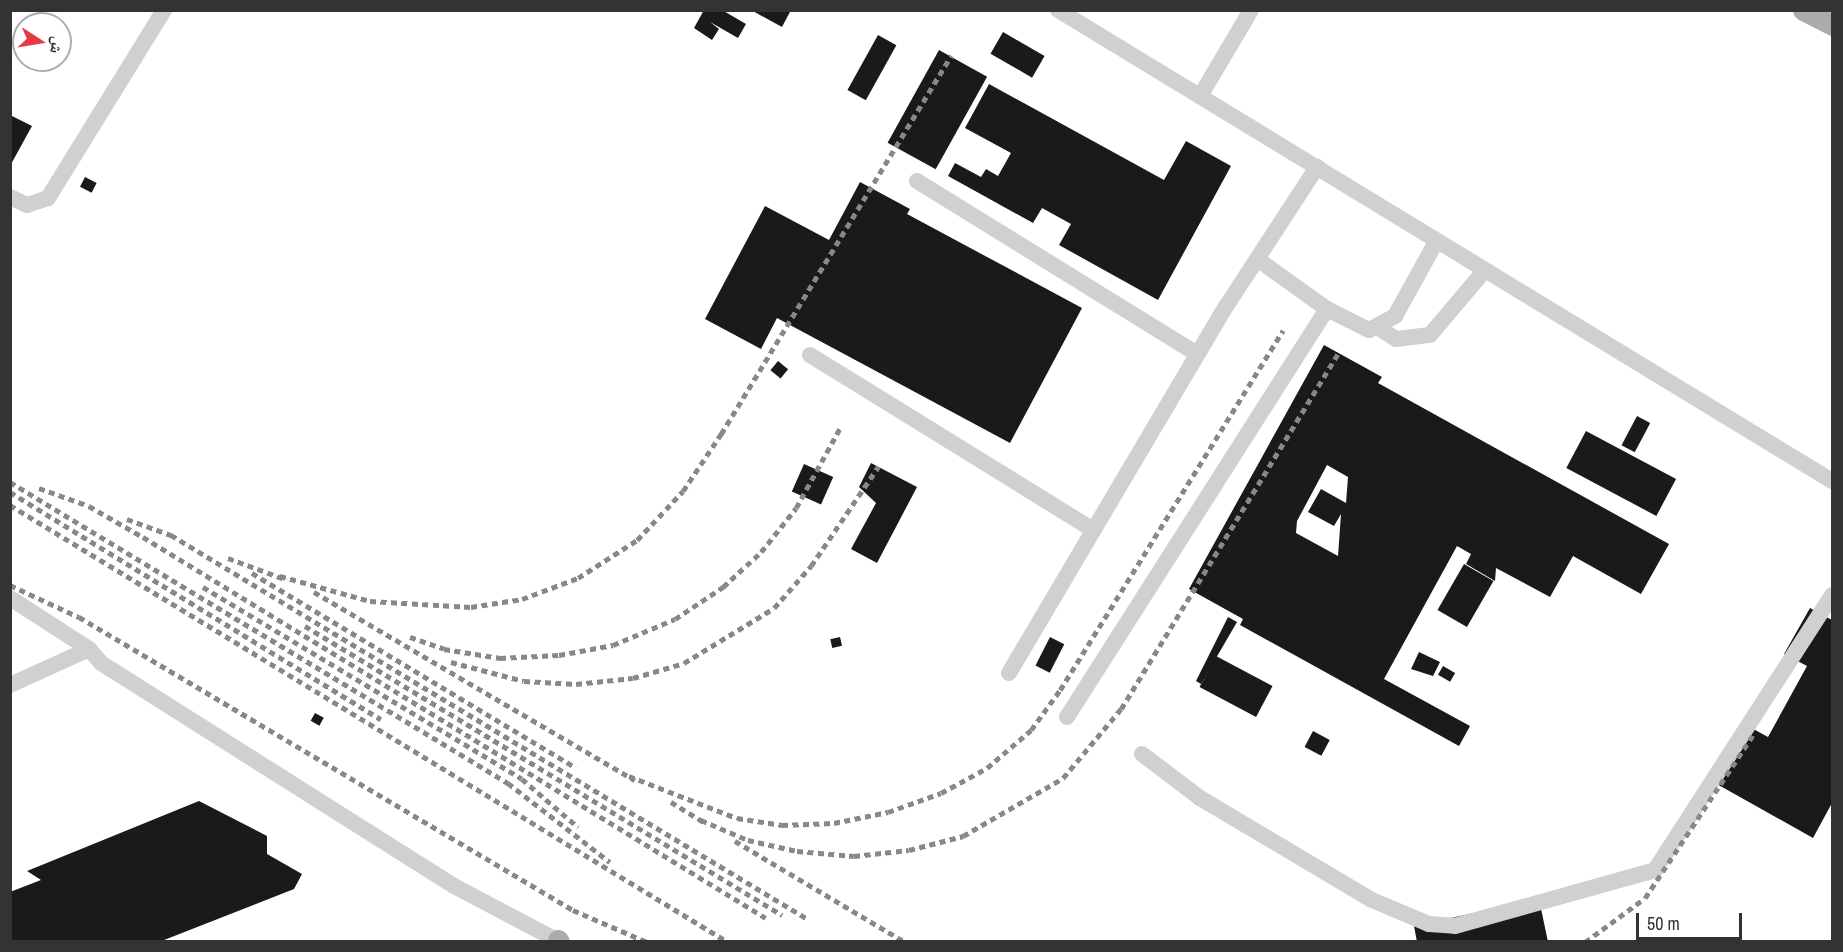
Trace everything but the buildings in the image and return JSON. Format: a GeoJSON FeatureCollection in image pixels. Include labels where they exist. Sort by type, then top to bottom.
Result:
{"type":"FeatureCollection","features":[{"type":"Feature","properties":{"kind":"main road"},"geometry":{"type":"LineString","coordinates":[[1803,10],[1833,25]]}},
{"type":"Feature","properties":{"kind":"street"},"geometry":{"type":"LineString","coordinates":[[10,197],[27,205],[48,198],[164,10]]}},
{"type":"Feature","properties":{"kind":"street"},"geometry":{"type":"LineString","coordinates":[[1058,10],[1202,93],[1484,271],[1833,481]]}},
{"type":"Feature","properties":{"kind":"street"},"geometry":{"type":"LineString","coordinates":[[1202,93],[1251,10]]}},
{"type":"Feature","properties":{"kind":"street"},"geometry":{"type":"LineString","coordinates":[[1009,673],[1197,354],[1317,167]]}},
{"type":"Feature","properties":{"kind":"street"},"geometry":{"type":"LineString","coordinates":[[917,181],[1197,354]]}},
{"type":"Feature","properties":{"kind":"street"},"geometry":{"type":"LineString","coordinates":[[1257,259],[1327,309],[1369,330],[1380,329],[1395,316],[1437,242]]}},
{"type":"Feature","properties":{"kind":"street"},"geometry":{"type":"LineString","coordinates":[[1380,329],[1396,339],[1430,335],[1484,271]]}},
{"type":"Feature","properties":{"kind":"street"},"geometry":{"type":"LineString","coordinates":[[1067,717],[1327,309]]}},
{"type":"Feature","properties":{"kind":"street"},"geometry":{"type":"LineString","coordinates":[[810,355],[1093,530]]}},
{"type":"Feature","properties":{"kind":"street"},"geometry":{"type":"LineString","coordinates":[[1142,754],[1200,798],[1372,900],[1429,924],[1455,926],[1655,870],[1833,595]]}},
{"type":"Feature","properties":{"kind":"street"},"geometry":{"type":"LineString","coordinates":[[10,598],[89,649],[101,663],[454,886],[559,941]]}},
{"type":"Feature","properties":{"kind":"street"},"geometry":{"type":"LineString","coordinates":[[10,685],[89,649]]}},
{"type":"Feature","properties":{"kind":"railway"},"geometry":{"type":"LineString","coordinates":[[280,576],[370,601],[471,607],[522,599],[578,578],[637,540],[683,491],[721,434],[951,55]]}},
{"type":"Feature","properties":{"kind":"railway"},"geometry":{"type":"LineString","coordinates":[[629,776],[737,818],[782,825],[834,823],[888,812],[941,793],[987,768],[1031,730],[1060,690],[1283,330]]}},
{"type":"Feature","properties":{"kind":"railway"},"geometry":{"type":"LineString","coordinates":[[701,820],[748,840],[797,851],[854,856],[909,850],[963,836],[1063,778],[1121,709],[1338,353]]}},
{"type":"Feature","properties":{"kind":"railway"},"geometry":{"type":"LineString","coordinates":[[410,637],[444,649],[500,658],[559,655],[613,645],[675,619],[723,587],[761,552],[796,508],[841,426]]}},
{"type":"Feature","properties":{"kind":"railway"},"geometry":{"type":"LineString","coordinates":[[451,662],[524,681],[576,684],[633,678],[684,663],[774,608],[811,566],[878,467]]}},
{"type":"Feature","properties":{"kind":"railway"},"geometry":{"type":"LineString","coordinates":[[10,482],[508,783],[610,862]]}},
{"type":"Feature","properties":{"kind":"railway"},"geometry":{"type":"LineString","coordinates":[[39,488],[89,506],[143,537],[766,918]]}},
{"type":"Feature","properties":{"kind":"railway"},"geometry":{"type":"LineString","coordinates":[[10,492],[381,719]]}},
{"type":"Feature","properties":{"kind":"railway"},"geometry":{"type":"LineString","coordinates":[[10,505],[728,942]]}},
{"type":"Feature","properties":{"kind":"railway"},"geometry":{"type":"LineString","coordinates":[[127,519],[171,535],[806,918]]}},
{"type":"Feature","properties":{"kind":"railway"},"geometry":{"type":"LineString","coordinates":[[228,558],[287,580]]}},
{"type":"Feature","properties":{"kind":"railway"},"geometry":{"type":"LineString","coordinates":[[252,573],[576,768]]}},
{"type":"Feature","properties":{"kind":"railway"},"geometry":{"type":"LineString","coordinates":[[10,585],[79,617],[573,910],[647,942]]}},
{"type":"Feature","properties":{"kind":"railway"},"geometry":{"type":"LineString","coordinates":[[203,587],[522,779],[578,827]]}},
{"type":"Feature","properties":{"kind":"railway"},"geometry":{"type":"LineString","coordinates":[[314,592],[635,780]]}},
{"type":"Feature","properties":{"kind":"railway"},"geometry":{"type":"LineString","coordinates":[[305,626],[782,915]]}},
{"type":"Feature","properties":{"kind":"railway"},"geometry":{"type":"LineString","coordinates":[[1585,942],[1645,898],[1753,735]]}},
{"type":"Feature","properties":{"kind":"railway"},"geometry":{"type":"LineString","coordinates":[[671,802],[707,824]]}},
{"type":"Feature","properties":{"kind":"railway"},"geometry":{"type":"LineString","coordinates":[[735,841],[905,942]]}}]}
